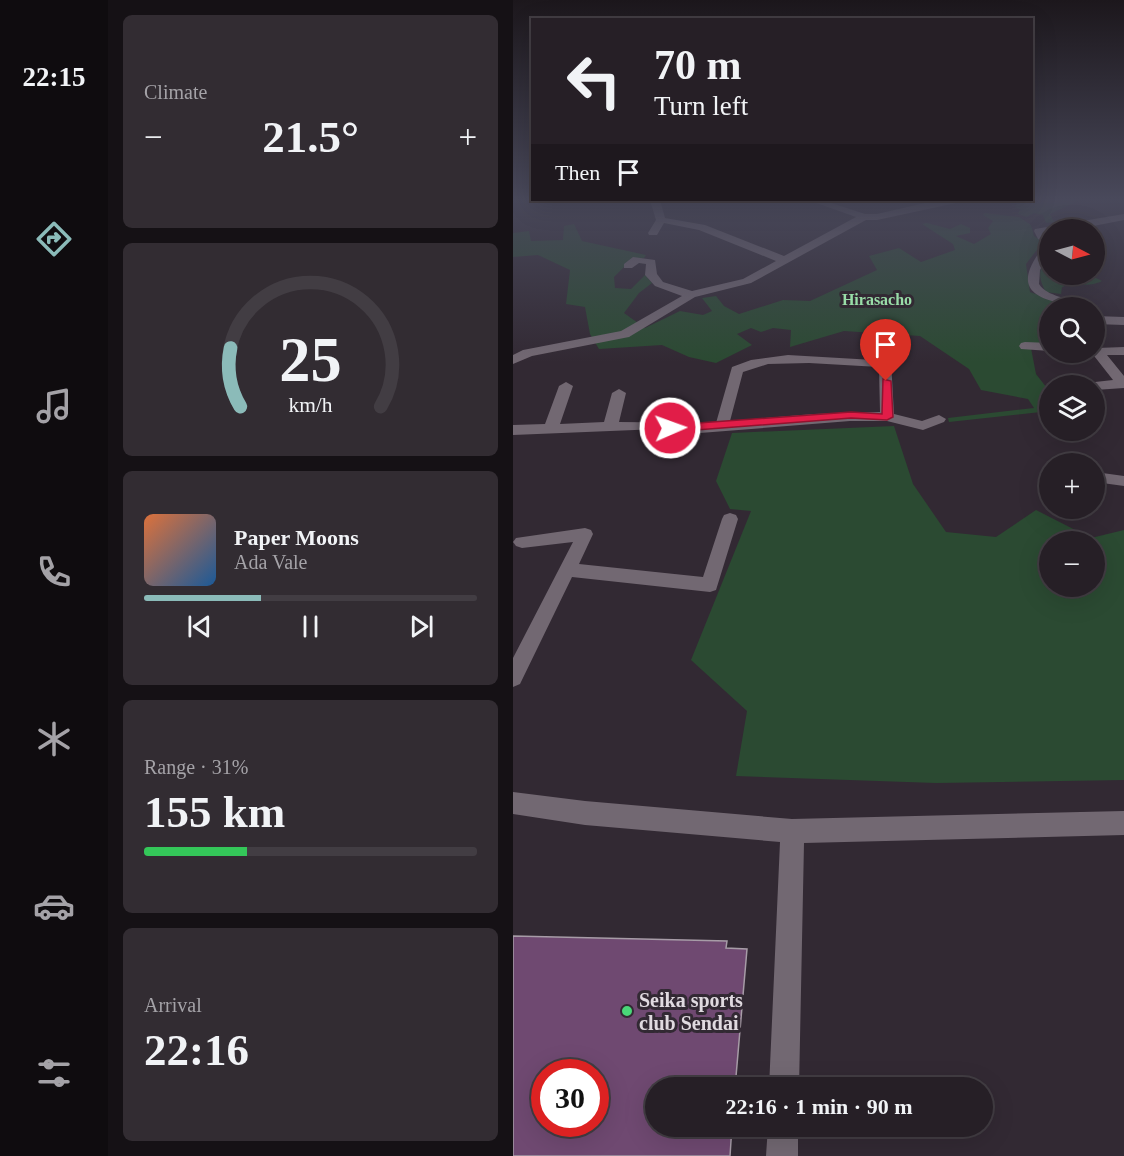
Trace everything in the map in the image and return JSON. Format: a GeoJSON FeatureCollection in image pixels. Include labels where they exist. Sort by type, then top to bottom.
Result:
{"type":"FeatureCollection","features":[{"type":"Feature","properties":{"kind":"street"},"geometry":{"type":"LineString","coordinates":[[768,254],[786,261]]}},
{"type":"Feature","properties":{"kind":"street"},"geometry":{"type":"LineString","coordinates":[[513,360],[528,353],[625,334],[690,295],[747,280],[799,254]]}},
{"type":"Feature","properties":{"kind":"street"},"geometry":{"type":"LineString","coordinates":[[627,266],[637,259],[651,262],[651,275],[659,284],[690,295]]}},
{"type":"Feature","properties":{"kind":"street"},"geometry":{"type":"LineString","coordinates":[[1039,259],[1034,267],[1035,286],[1043,294],[1054,297]]}},
{"type":"Feature","properties":{"kind":"street"},"geometry":{"type":"LineString","coordinates":[[1105,320],[1124,321]]}},
{"type":"Feature","properties":{"kind":"street"},"geometry":{"type":"LineString","coordinates":[[1025,346],[1039,347]]}},
{"type":"Feature","properties":{"kind":"street"},"geometry":{"type":"LineString","coordinates":[[1105,352],[1124,351]]}},
{"type":"Feature","properties":{"kind":"street"},"geometry":{"type":"LineString","coordinates":[[722,426],[737,370],[746,364],[776,359],[886,364],[887,417]]}},
{"type":"Feature","properties":{"kind":"street"},"geometry":{"type":"LineString","coordinates":[[1105,362],[1124,383]]}},
{"type":"Feature","properties":{"kind":"street"},"geometry":{"type":"LineString","coordinates":[[1105,385],[1124,383]]}},
{"type":"Feature","properties":{"kind":"street"},"geometry":{"type":"LineString","coordinates":[[551,429],[566,386]]}},
{"type":"Feature","properties":{"kind":"street"},"geometry":{"type":"LineString","coordinates":[[611,427],[619,393]]}},
{"type":"Feature","properties":{"kind":"street"},"geometry":{"type":"LineString","coordinates":[[513,430],[722,426],[851,415],[887,417],[923,426],[939,419]]}},
{"type":"Feature","properties":{"kind":"street"},"geometry":{"type":"LineString","coordinates":[[1105,478],[1124,481]]}},
{"type":"Feature","properties":{"kind":"street"},"geometry":{"type":"LineString","coordinates":[[567,570],[710,585],[730,519]]}},
{"type":"Feature","properties":{"kind":"street"},"geometry":{"type":"LineString","coordinates":[[513,678],[585,534],[522,542]]}},
{"type":"Feature","properties":{"kind":"street"},"geometry":{"type":"LineString","coordinates":[[513,803],[585,813],[792,831],[1124,823]]}},
{"type":"Feature","properties":{"kind":"street"},"geometry":{"type":"LineString","coordinates":[[784,1077],[792,831]]}},
{"type":"Feature","properties":{"kind":"street"},"geometry":{"type":"LineString","coordinates":[[782,1156],[783,1137]]}},
{"type":"Feature","properties":{"kind":"green space"},"geometry":{"type":"Polygon","coordinates":[[[513,254],[646,255],[644,258],[633,258],[614,277],[615,288],[631,289],[645,275],[652,283],[639,293],[624,313],[645,328],[680,311],[703,315],[712,311],[702,298],[716,296],[724,306],[739,314],[783,300],[810,301],[877,270],[869,256],[908,254],[921,262],[944,254],[1034,254],[1026,264],[1030,292],[1044,297],[1039,297],[1039,343],[1030,343],[1036,374],[1039,378],[1039,412],[949,422],[948,418],[1034,408],[1028,399],[981,390],[969,369],[920,336],[844,331],[790,347],[791,330],[773,328],[761,332],[751,328],[737,334],[752,345],[716,363],[689,357],[662,345],[599,349],[590,334],[585,307],[566,304],[570,270],[538,255],[513,257],[513,254]]]}},
{"type":"Feature","properties":{"kind":"green space"},"geometry":{"type":"Polygon","coordinates":[[[1043,285],[1072,285],[1062,287],[1061,294],[1046,292],[1043,285]]]}},
{"type":"Feature","properties":{"kind":"green space"},"geometry":{"type":"Polygon","coordinates":[[[894,426],[913,484],[946,532],[996,537],[1036,510],[1039,512],[1039,519],[1054,519],[1077,531],[1039,531],[1039,597],[1105,597],[1105,535],[1124,530],[1124,780],[936,783],[736,776],[747,711],[691,660],[751,511],[730,509],[716,481],[732,433],[894,426]]]}},
{"type":"Feature","properties":{"kind":"building","name":"Seika sports club Sendai"},"geometry":{"type":"Polygon","coordinates":[[[513,936],[727,941],[726,948],[747,949],[736,1077],[645,1077],[645,1137],[731,1137],[730,1156],[513,1156],[513,936]]]}},
{"type":"Feature","properties":{"kind":"place","name":"Seika sports club Sendai"},"geometry":{"type":"Point","coordinates":[627,1011]}},
{"type":"Feature","properties":{"kind":"district","name":"Hirasacho"},"geometry":{"type":"Point","coordinates":[877,299]}},
{"type":"Feature","properties":{"kind":"route"},"geometry":{"type":"LineString","coordinates":[[670,428],[851,415],[887,417],[886,381]]}}]}
